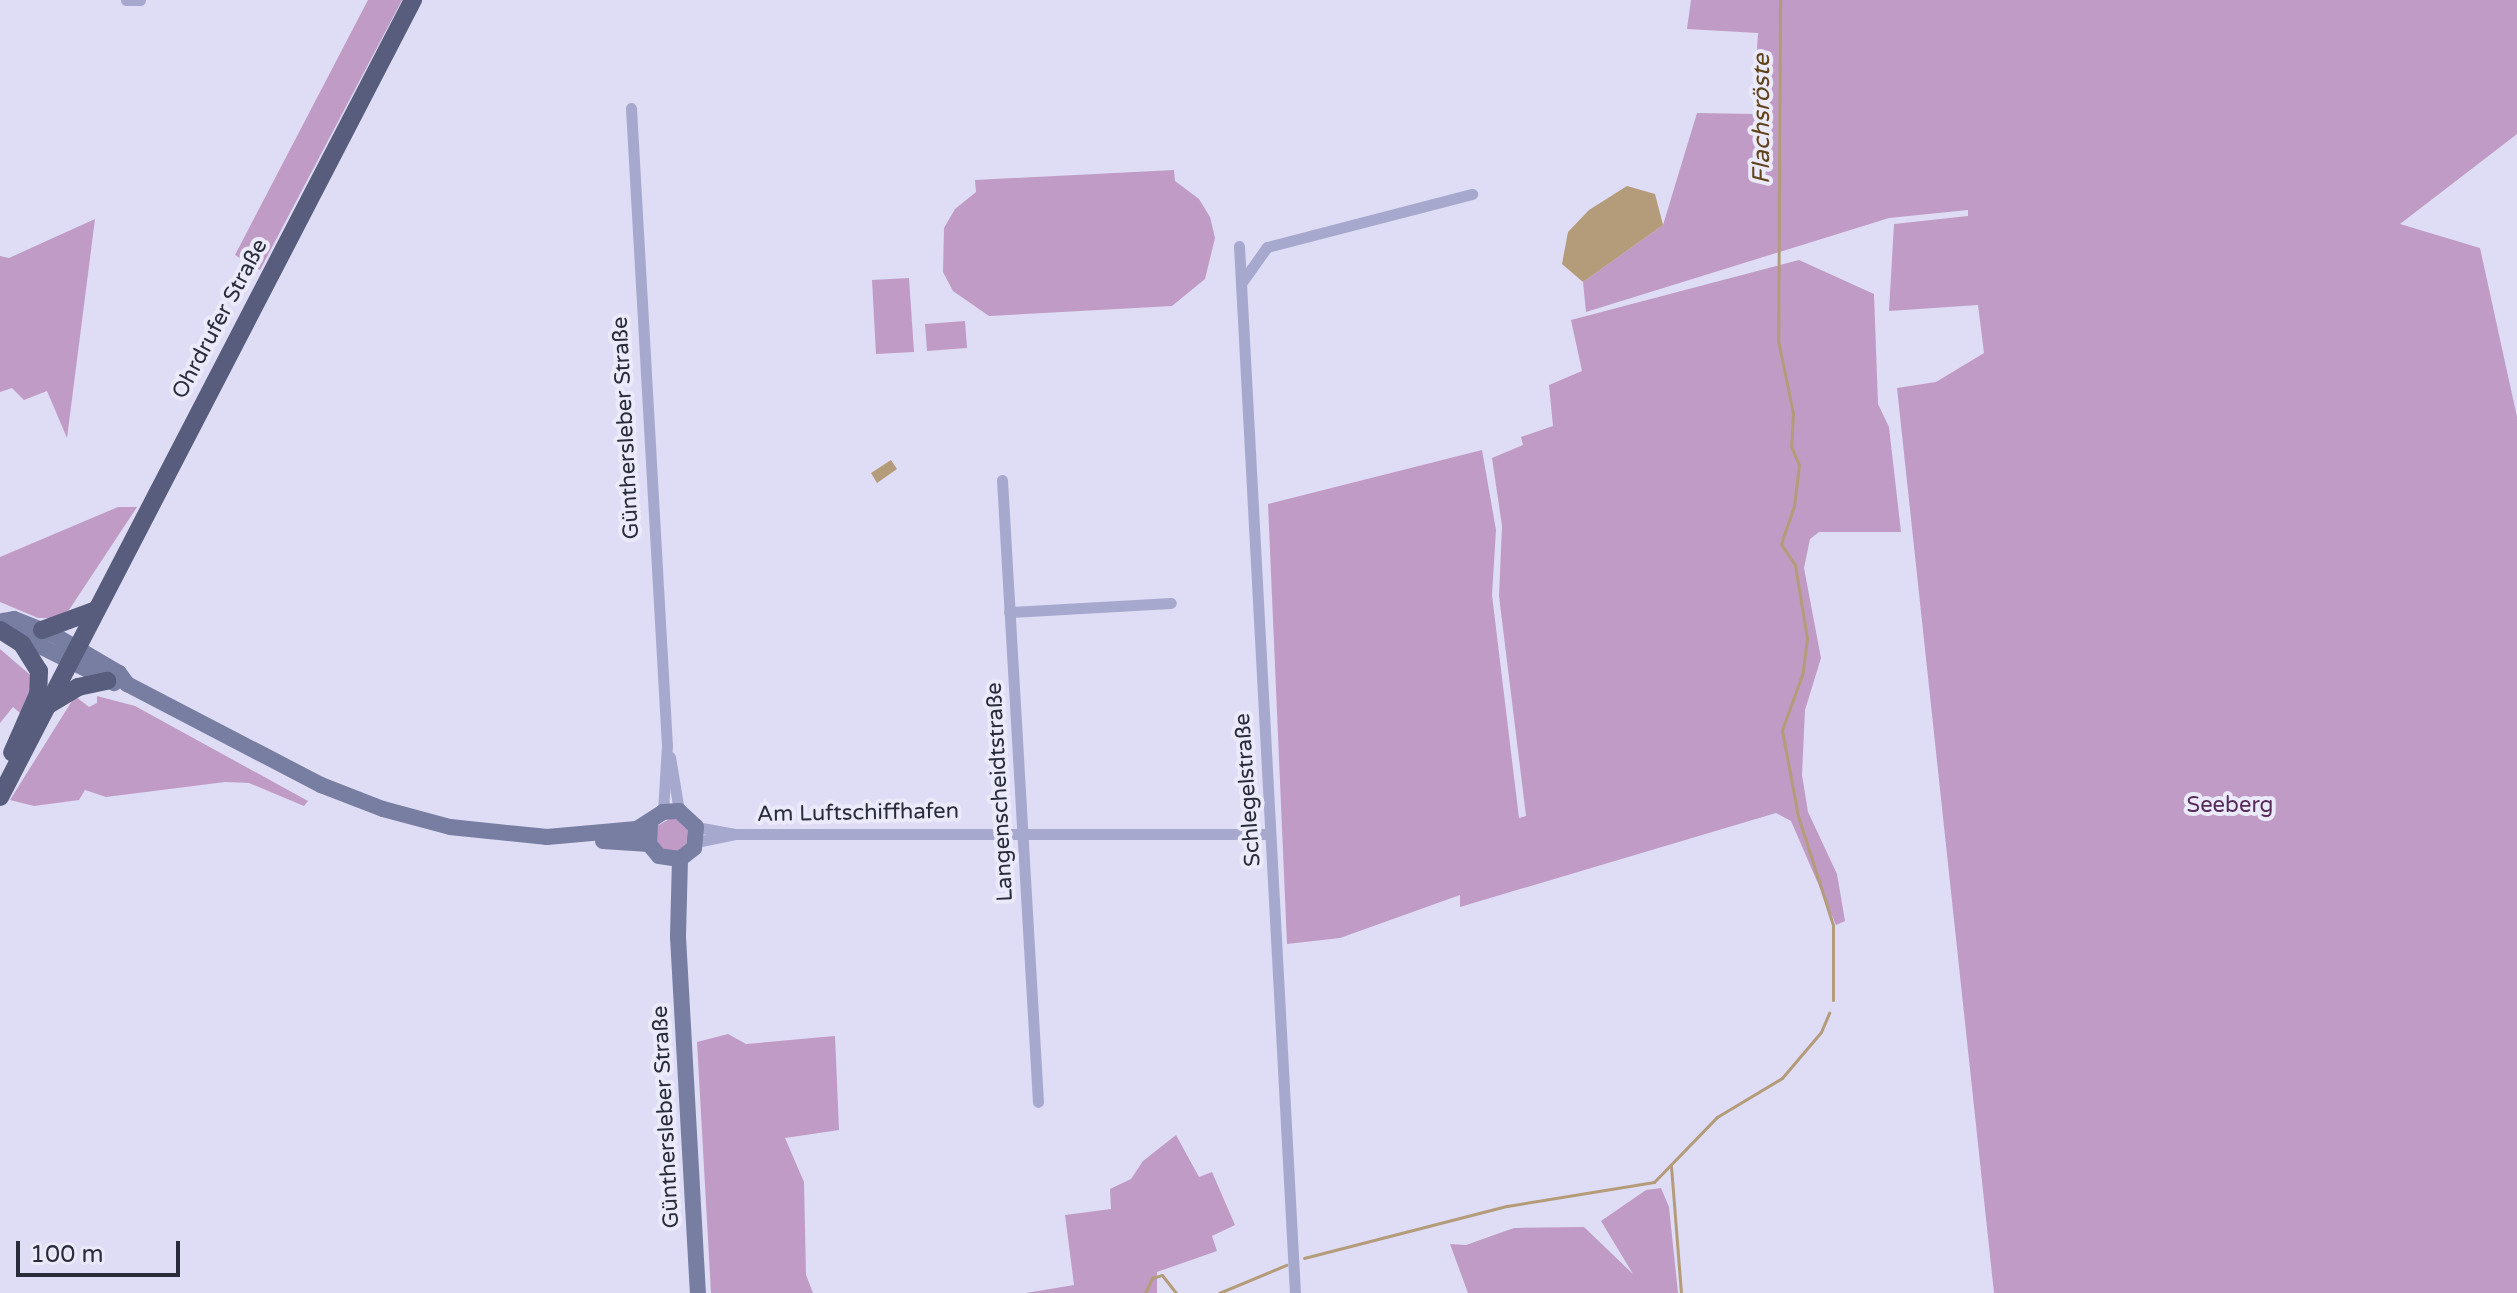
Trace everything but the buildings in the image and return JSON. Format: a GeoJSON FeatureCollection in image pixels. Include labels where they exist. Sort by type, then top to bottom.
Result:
{"type":"FeatureCollection","features":[{"type":"Feature","properties":{"kind":"main road","name":"Ohrdrufer Straße"},"geometry":{"type":"LineString","coordinates":[[0,797],[413,0]]}},
{"type":"Feature","properties":{"kind":"main road"},"geometry":{"type":"LineString","coordinates":[[42,630],[96,610]]}},
{"type":"Feature","properties":{"kind":"main road"},"geometry":{"type":"LineString","coordinates":[[1,623],[14,619],[42,630],[107,681]]}},
{"type":"Feature","properties":{"kind":"main road"},"geometry":{"type":"LineString","coordinates":[[1,623],[9,630],[119,673],[127,684]]}},
{"type":"Feature","properties":{"kind":"main road"},"geometry":{"type":"LineString","coordinates":[[1,623],[28,651],[40,679],[12,749],[11,776]]}},
{"type":"Feature","properties":{"kind":"main road"},"geometry":{"type":"LineString","coordinates":[[50,704],[87,683],[107,681],[127,684],[321,785],[383,809],[478,832],[584,836],[649,844],[673,859],[696,834],[664,816],[584,836]]}},
{"type":"Feature","properties":{"kind":"main road"},"geometry":{"type":"LineString","coordinates":[[649,844],[664,816]]}},
{"type":"Feature","properties":{"kind":"main road","name":"Günthersleber Straße"},"geometry":{"type":"LineString","coordinates":[[673,859],[698,1293]]}},
{"type":"Feature","properties":{"kind":"street"},"geometry":{"type":"LineString","coordinates":[[126,0],[140,0]]}},
{"type":"Feature","properties":{"kind":"street","name":"Günthersleber Straße"},"geometry":{"type":"LineString","coordinates":[[631,108],[667,745],[664,816]]}},
{"type":"Feature","properties":{"kind":"street"},"geometry":{"type":"LineString","coordinates":[[1241,284],[1251,263],[1267,247],[1472,194]]}},
{"type":"Feature","properties":{"kind":"street","name":"Schlegelstraße"},"geometry":{"type":"LineString","coordinates":[[1239,246],[1267,834],[1273,849],[1295,1293]]}},
{"type":"Feature","properties":{"kind":"street","name":"Langenscheidtstraße"},"geometry":{"type":"LineString","coordinates":[[1002,480],[1038,1102]]}},
{"type":"Feature","properties":{"kind":"street"},"geometry":{"type":"LineString","coordinates":[[1009,612],[1171,603]]}},
{"type":"Feature","properties":{"kind":"street","name":"Am Luftschiffhafen"},"geometry":{"type":"LineString","coordinates":[[696,834],[1022,831],[1267,834]]}},
{"type":"Feature","properties":{"kind":"green space"},"geometry":{"type":"Polygon","coordinates":[[[368,0],[402,0],[260,270],[235,255],[368,0]]]}},
{"type":"Feature","properties":{"kind":"green space","name":"Seeberg"},"geometry":{"type":"Polygon","coordinates":[[[1691,0],[2517,0],[2517,134],[2400,224],[2480,248],[2517,417],[2517,1293],[1994,1293],[1897,388],[1936,382],[1984,353],[1978,305],[1889,311],[1894,224],[1968,216],[1968,210],[1889,218],[1586,312],[1583,282],[1663,225],[1697,113],[1753,114],[1758,33],[1687,29],[1691,0]]]}},
{"type":"Feature","properties":{"kind":"green space"},"geometry":{"type":"Polygon","coordinates":[[[1174,170],[1175,181],[1199,199],[1210,217],[1215,238],[1205,279],[1172,306],[989,316],[953,291],[943,272],[944,228],[955,209],[976,192],[975,180],[1174,170]]]}},
{"type":"Feature","properties":{"kind":"green space"},"geometry":{"type":"Polygon","coordinates":[[[95,219],[67,438],[47,391],[24,400],[12,388],[0,392],[0,256],[9,258],[95,219]]]}},
{"type":"Feature","properties":{"kind":"green space"},"geometry":{"type":"Polygon","coordinates":[[[1799,260],[1874,294],[1878,404],[1889,427],[1901,532],[1819,532],[1810,539],[1804,568],[1821,658],[1805,710],[1802,775],[1808,812],[1837,874],[1845,921],[1836,925],[1791,821],[1776,813],[1460,907],[1460,895],[1340,938],[1287,944],[1268,504],[1482,450],[1496,530],[1492,595],[1519,818],[1526,816],[1499,596],[1502,526],[1492,458],[1523,445],[1521,437],[1553,426],[1549,385],[1582,371],[1571,320],[1799,260]]]}},
{"type":"Feature","properties":{"kind":"green space"},"geometry":{"type":"Polygon","coordinates":[[[909,278],[914,352],[876,354],[872,280],[909,278]]]}},
{"type":"Feature","properties":{"kind":"green space"},"geometry":{"type":"Polygon","coordinates":[[[965,321],[967,348],[927,351],[925,324],[965,321]]]}},
{"type":"Feature","properties":{"kind":"green space"},"geometry":{"type":"Polygon","coordinates":[[[118,507],[137,507],[69,610],[54,618],[38,618],[0,602],[0,557],[118,507]]]}},
{"type":"Feature","properties":{"kind":"green space"},"geometry":{"type":"Polygon","coordinates":[[[0,649],[35,679],[20,713],[13,707],[0,723],[0,649]]]}},
{"type":"Feature","properties":{"kind":"green space"},"geometry":{"type":"Polygon","coordinates":[[[75,696],[89,707],[97,703],[97,696],[135,706],[308,801],[304,806],[249,783],[225,782],[106,797],[85,790],[79,800],[34,806],[10,800],[75,696]]]}},
{"type":"Feature","properties":{"kind":"green space"},"geometry":{"type":"Polygon","coordinates":[[[673,817],[688,826],[686,849],[669,854],[656,843],[657,826],[673,817]]]}},
{"type":"Feature","properties":{"kind":"green space"},"geometry":{"type":"Polygon","coordinates":[[[728,1034],[746,1044],[835,1036],[839,1130],[785,1138],[804,1182],[806,1275],[813,1293],[711,1293],[697,1042],[728,1034]]]}},
{"type":"Feature","properties":{"kind":"green space"},"geometry":{"type":"Polygon","coordinates":[[[1176,1135],[1199,1177],[1212,1172],[1235,1225],[1212,1236],[1217,1251],[1157,1272],[1157,1293],[1026,1293],[1074,1285],[1065,1215],[1111,1209],[1110,1189],[1131,1179],[1143,1161],[1176,1135]]]}},
{"type":"Feature","properties":{"kind":"green space"},"geometry":{"type":"Polygon","coordinates":[[[1661,1188],[1669,1207],[1678,1293],[1468,1293],[1450,1244],[1466,1245],[1514,1228],[1584,1227],[1633,1274],[1601,1221],[1646,1190],[1661,1188]]]}},
{"type":"Feature","properties":{"kind":"shaded area"},"geometry":{"type":"Polygon","coordinates":[[[1627,186],[1655,194],[1663,225],[1583,282],[1562,264],[1568,232],[1589,210],[1627,186]]]}},
{"type":"Feature","properties":{"kind":"shaded area"},"geometry":{"type":"Polygon","coordinates":[[[891,460],[897,469],[877,483],[871,473],[891,460]]]}},
{"type":"Feature","properties":{"kind":"waterway","name":"Flachsröste"},"geometry":{"type":"LineString","coordinates":[[1780,0],[1778,340],[1793,413],[1791,446],[1799,465],[1794,506],[1781,544],[1795,565],[1807,638],[1803,672],[1782,730],[1798,816],[1833,925],[1833,1000]]}},
{"type":"Feature","properties":{"kind":"waterway"},"geometry":{"type":"LineString","coordinates":[[1304,1258],[1507,1206],[1654,1182],[1717,1117],[1782,1078],[1821,1032],[1829,1013]]}},
{"type":"Feature","properties":{"kind":"waterway"},"geometry":{"type":"LineString","coordinates":[[1671,1166],[1681,1293]]}},
{"type":"Feature","properties":{"kind":"waterway"},"geometry":{"type":"LineString","coordinates":[[1219,1293],[1286,1265]]}},
{"type":"Feature","properties":{"kind":"waterway"},"geometry":{"type":"LineString","coordinates":[[1145,1293],[1152,1278],[1162,1275],[1176,1293]]}}]}
